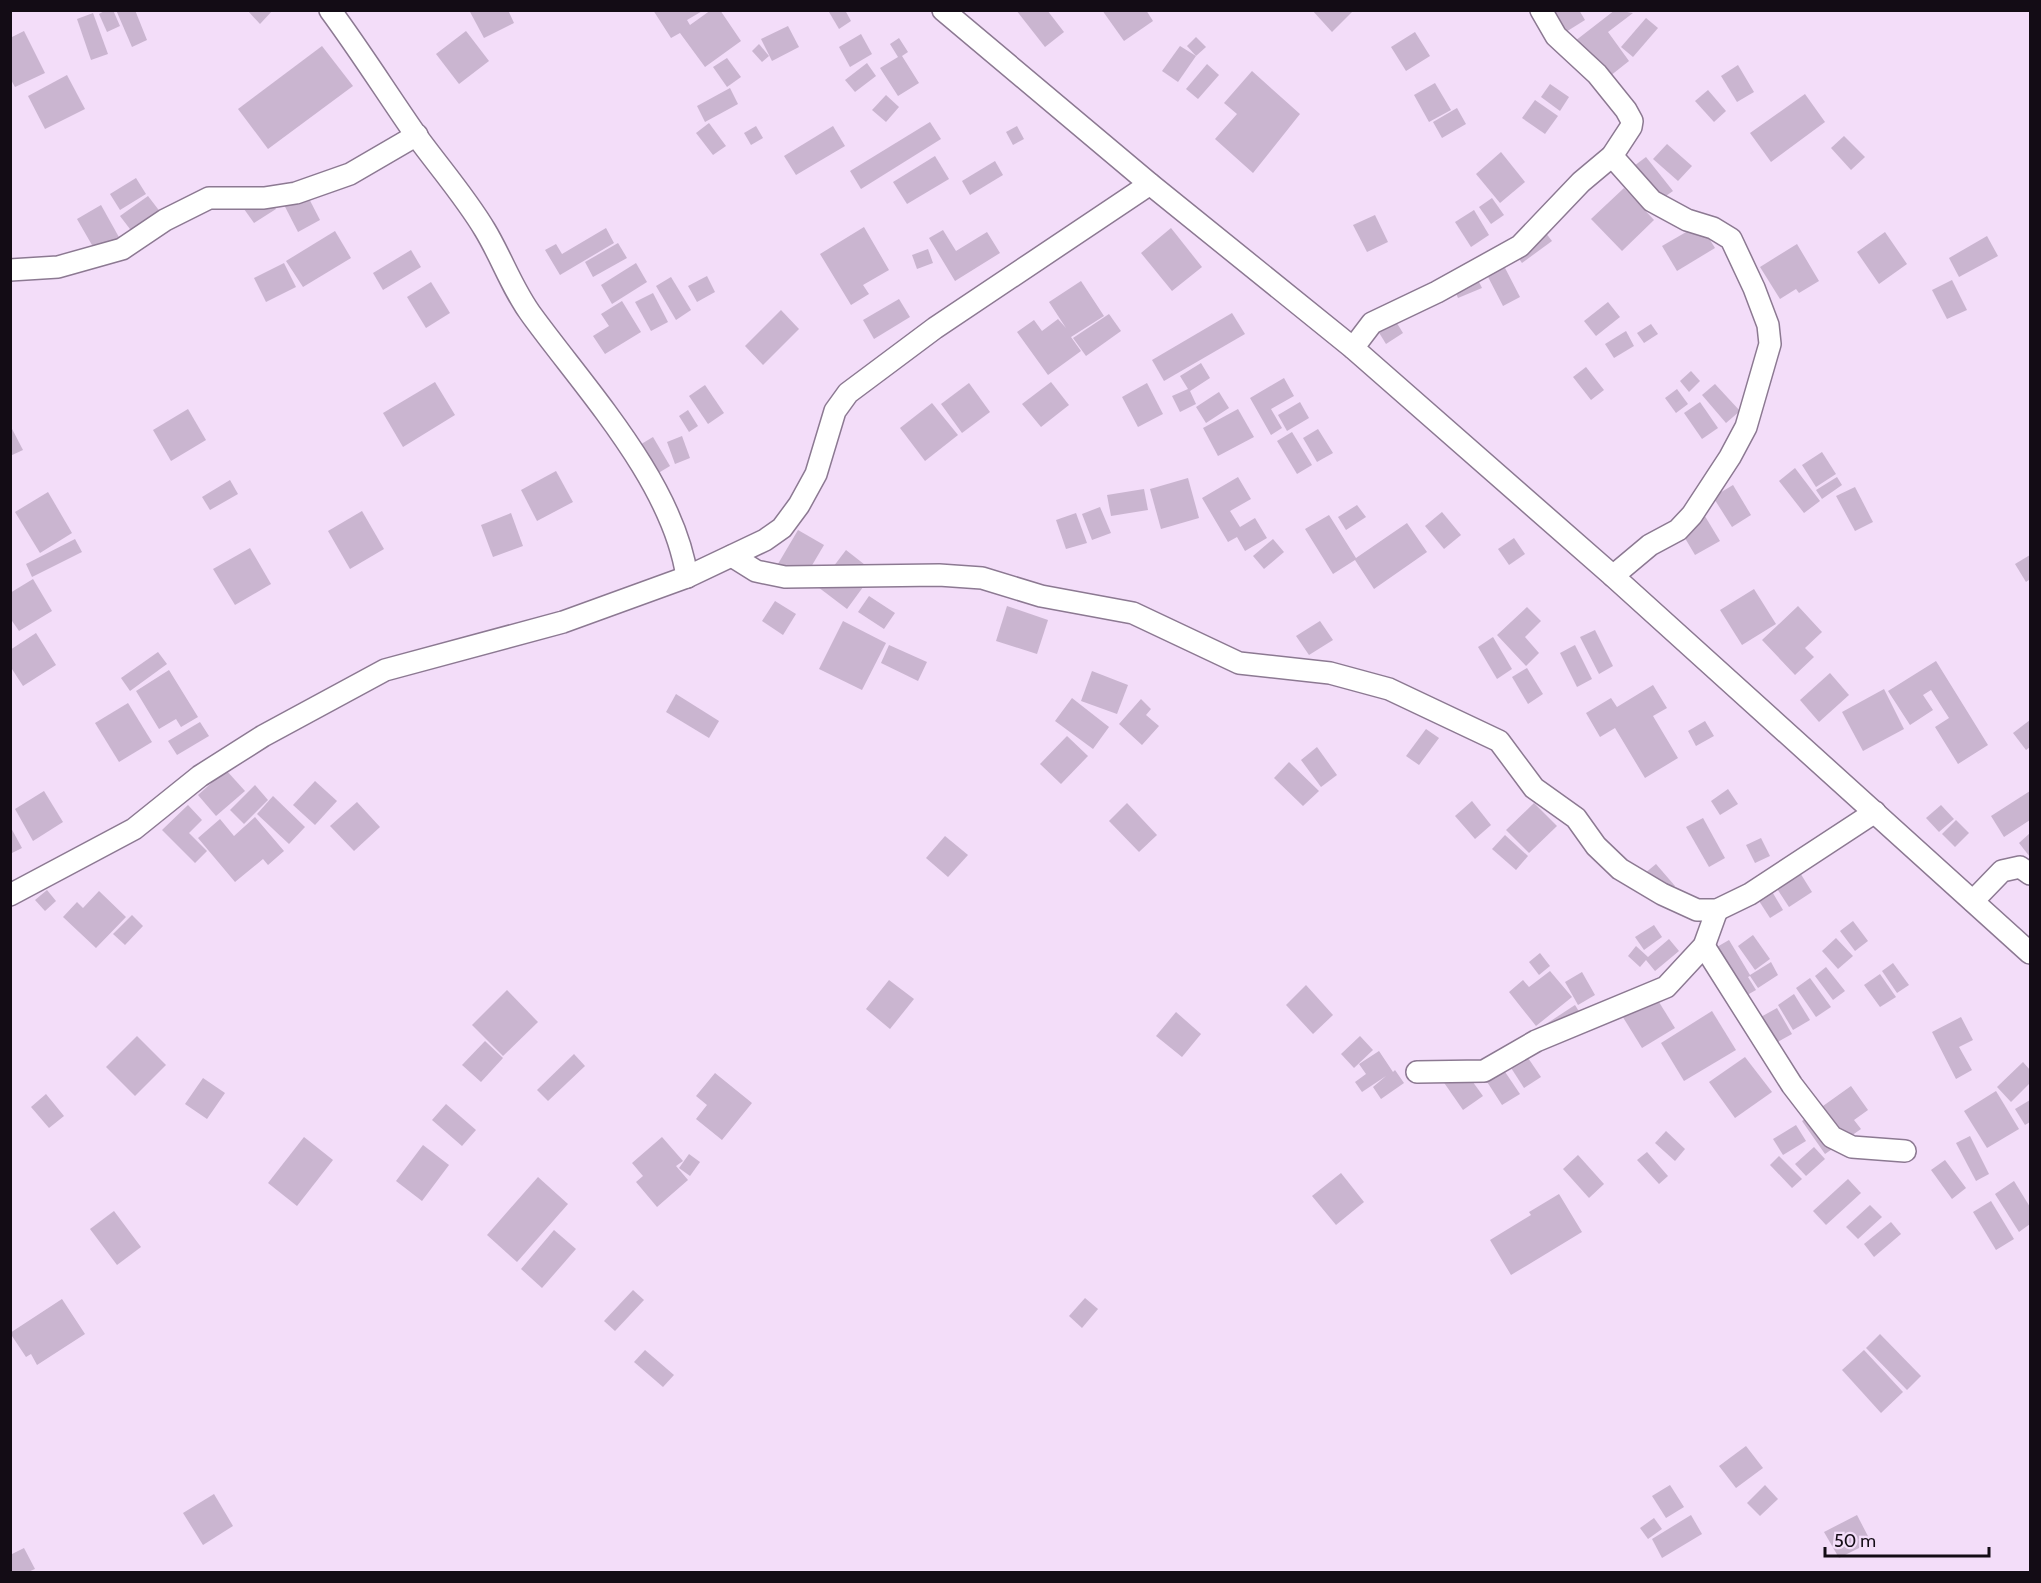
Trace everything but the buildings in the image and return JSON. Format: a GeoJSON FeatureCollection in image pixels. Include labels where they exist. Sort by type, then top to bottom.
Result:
{"type":"FeatureCollection","features":[{"type":"Feature","properties":{"kind":"street"},"geometry":{"type":"LineString","coordinates":[[330,10],[366,57],[417,135],[484,229],[532,316],[588,388],[634,454],[663,504],[685,559],[687,577]]}},
{"type":"Feature","properties":{"kind":"street"},"geometry":{"type":"LineString","coordinates":[[944,10],[1150,184],[1353,348],[1613,576],[2031,953]]}},
{"type":"Feature","properties":{"kind":"street"},"geometry":{"type":"LineString","coordinates":[[1353,348],[1372,323],[1437,292],[1520,246],[1581,182],[1612,156],[1632,127],[1632,121],[1597,74],[1556,36],[1542,10]]}},
{"type":"Feature","properties":{"kind":"street"},"geometry":{"type":"LineString","coordinates":[[10,270],[58,267],[122,249],[165,220],[209,198],[264,198],[296,193],[350,174],[417,135]]}},
{"type":"Feature","properties":{"kind":"street"},"geometry":{"type":"LineString","coordinates":[[1612,156],[1652,201],[1687,220],[1713,228],[1731,239],[1768,325],[1770,344],[1746,427],[1730,457],[1692,515],[1678,530],[1650,545],[1613,576]]}},
{"type":"Feature","properties":{"kind":"street"},"geometry":{"type":"LineString","coordinates":[[10,895],[134,829],[200,776],[254,742],[386,670],[563,622],[687,577],[765,540],[782,528],[799,505],[816,474],[835,411],[848,393],[935,328],[1150,184]]}},
{"type":"Feature","properties":{"kind":"street"},"geometry":{"type":"LineString","coordinates":[[762,572],[765,540]]}},
{"type":"Feature","properties":{"kind":"street"},"geometry":{"type":"LineString","coordinates":[[732,556],[762,572],[785,577],[939,575],[982,578],[1041,596],[1133,613],[1239,663],[1330,673],[1389,689],[1499,741],[1534,788],[1576,818],[1596,846],[1620,869],[1680,903],[1697,910],[1717,910],[1750,894],[1875,812]]}},
{"type":"Feature","properties":{"kind":"street"},"geometry":{"type":"LineString","coordinates":[[1973,901],[2002,871],[2020,867],[2031,874]]}},
{"type":"Feature","properties":{"kind":"street"},"geometry":{"type":"LineString","coordinates":[[1417,1072],[1484,1071],[1536,1041],[1666,987],[1704,946],[1717,910]]}},
{"type":"Feature","properties":{"kind":"street"},"geometry":{"type":"LineString","coordinates":[[1704,946],[1792,1085],[1832,1137],[1852,1148],[1905,1150]]}}]}
